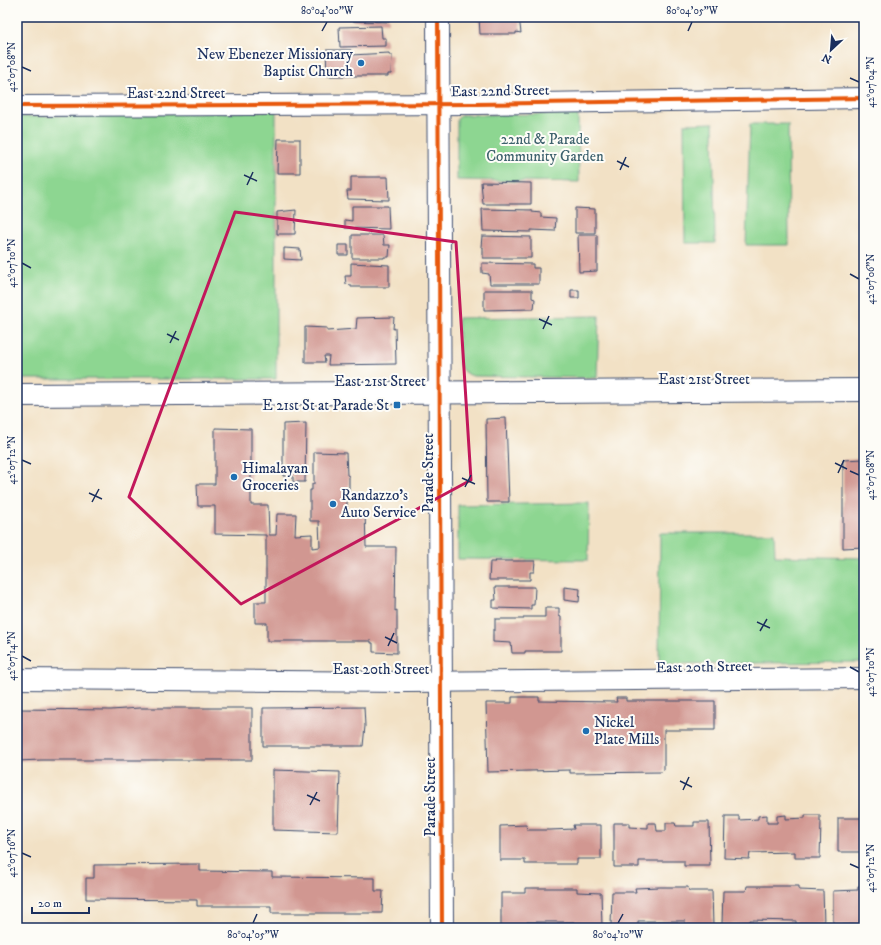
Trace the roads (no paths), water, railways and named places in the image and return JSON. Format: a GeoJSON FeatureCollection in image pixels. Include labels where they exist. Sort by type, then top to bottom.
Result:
{"type":"FeatureCollection","features":[{"type":"Feature","properties":{"kind":"main road","name":"Parade Street"},"geometry":{"type":"LineString","coordinates":[[438,17],[442,928]]}},
{"type":"Feature","properties":{"kind":"main road","name":"East 21st Street"},"geometry":{"type":"LineString","coordinates":[[17,395],[864,390]]}},
{"type":"Feature","properties":{"kind":"street","name":"East 22nd Street"},"geometry":{"type":"LineString","coordinates":[[17,106],[439,104],[864,98]]}},
{"type":"Feature","properties":{"kind":"street","name":"East 20th Street"},"geometry":{"type":"LineString","coordinates":[[17,679],[442,682],[864,678]]}},
{"type":"Feature","properties":{"kind":"place","name":"New Ebenezer Missionary Baptist Church"},"geometry":{"type":"Point","coordinates":[361,63]}},
{"type":"Feature","properties":{"kind":"place","name":"E 21st St at Parade St"},"geometry":{"type":"Point","coordinates":[397,405]}},
{"type":"Feature","properties":{"kind":"place","name":"Himalayan Groceries"},"geometry":{"type":"Point","coordinates":[234,477]}},
{"type":"Feature","properties":{"kind":"place","name":"Randazzo's Auto Service"},"geometry":{"type":"Point","coordinates":[333,504]}},
{"type":"Feature","properties":{"kind":"place","name":"Nickel Plate Mills"},"geometry":{"type":"Point","coordinates":[586,731]}},
{"type":"Feature","properties":{"kind":"park label","name":"22nd & Parade Community Garden"},"geometry":{"type":"Point","coordinates":[545,148]}}]}
